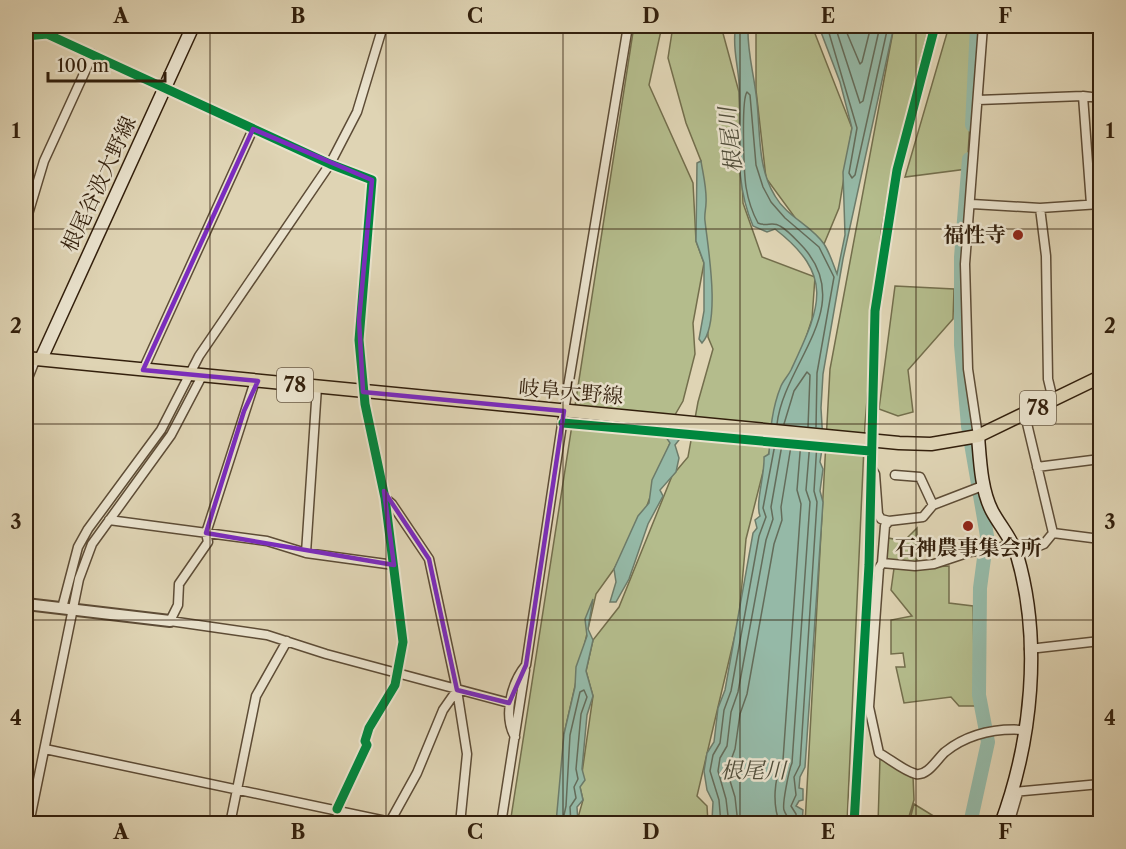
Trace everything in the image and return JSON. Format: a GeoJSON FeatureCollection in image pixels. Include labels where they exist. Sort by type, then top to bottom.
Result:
{"type":"FeatureCollection","features":[{"type":"Feature","properties":{"kind":"main road","name":"根尾谷汲大野線"},"geometry":{"type":"LineString","coordinates":[[41,359],[193,26]]}},
{"type":"Feature","properties":{"kind":"main road","name":"岐阜大野線"},"geometry":{"type":"LineString","coordinates":[[26,358],[363,392],[931,444],[972,437],[1025,415],[1101,377]]}},
{"type":"Feature","properties":{"kind":"main road"},"geometry":{"type":"LineString","coordinates":[[972,437],[980,486],[991,510],[1015,550],[1028,608],[1029,649],[1025,730],[1015,793],[1001,824]]}},
{"type":"Feature","properties":{"kind":"street"},"geometry":{"type":"LineString","coordinates":[[62,608],[78,547],[161,430],[188,375],[330,164],[357,112],[383,26]]}},
{"type":"Feature","properties":{"kind":"street"},"geometry":{"type":"LineString","coordinates":[[501,824],[570,411],[628,26]]}},
{"type":"Feature","properties":{"kind":"street"},"geometry":{"type":"LineString","coordinates":[[854,824],[869,565],[870,466],[866,439],[875,311],[900,154],[934,26]]}},
{"type":"Feature","properties":{"kind":"street"},"geometry":{"type":"LineString","coordinates":[[972,437],[965,264],[972,204],[983,26]]}},
{"type":"Feature","properties":{"kind":"street"},"geometry":{"type":"LineString","coordinates":[[26,36],[47,34],[330,164],[372,180],[359,320],[363,392],[385,498],[403,642],[398,673],[387,703],[369,728],[366,745],[337,810]]}},
{"type":"Feature","properties":{"kind":"street"},"geometry":{"type":"LineString","coordinates":[[26,221],[44,161],[93,54]]}},
{"type":"Feature","properties":{"kind":"street"},"geometry":{"type":"LineString","coordinates":[[978,100],[1083,96],[1101,98]]}},
{"type":"Feature","properties":{"kind":"street"},"geometry":{"type":"LineString","coordinates":[[972,204],[1040,208],[1096,204],[1083,96]]}},
{"type":"Feature","properties":{"kind":"street"},"geometry":{"type":"LineString","coordinates":[[143,370],[253,129]]}},
{"type":"Feature","properties":{"kind":"street"},"geometry":{"type":"LineString","coordinates":[[1040,208],[1046,256],[1048,379],[1053,400]]}},
{"type":"Feature","properties":{"kind":"street"},"geometry":{"type":"LineString","coordinates":[[26,383],[34,363],[41,359]]}},
{"type":"Feature","properties":{"kind":"street"},"geometry":{"type":"LineString","coordinates":[[29,824],[75,609],[79,579],[92,544],[171,435],[202,376]]}},
{"type":"Feature","properties":{"kind":"street"},"geometry":{"type":"LineString","coordinates":[[171,621],[178,605],[179,584],[208,542],[206,533],[255,381]]}},
{"type":"Feature","properties":{"kind":"street"},"geometry":{"type":"LineString","coordinates":[[306,553],[316,387]]}},
{"type":"Feature","properties":{"kind":"street"},"geometry":{"type":"LineString","coordinates":[[1025,415],[1053,533]]}},
{"type":"Feature","properties":{"kind":"street"},"geometry":{"type":"LineString","coordinates":[[1037,467],[1101,459]]}},
{"type":"Feature","properties":{"kind":"street"},"geometry":{"type":"LineString","coordinates":[[870,466],[875,474],[878,514],[881,519],[889,521],[923,517],[933,505],[980,486]]}},
{"type":"Feature","properties":{"kind":"street"},"geometry":{"type":"LineString","coordinates":[[895,475],[920,477],[933,505]]}},
{"type":"Feature","properties":{"kind":"street"},"geometry":{"type":"LineString","coordinates":[[385,498],[393,504],[429,560],[457,690],[467,754],[460,824]]}},
{"type":"Feature","properties":{"kind":"street"},"geometry":{"type":"LineString","coordinates":[[109,520],[267,541],[306,553],[394,565]]}},
{"type":"Feature","properties":{"kind":"street"},"geometry":{"type":"LineString","coordinates":[[889,521],[885,526],[882,563],[879,568],[869,707],[879,753],[916,774],[924,773],[946,751],[977,734],[1000,728],[1025,730]]}},
{"type":"Feature","properties":{"kind":"street"},"geometry":{"type":"LineString","coordinates":[[1053,533],[1101,539]]}},
{"type":"Feature","properties":{"kind":"street"},"geometry":{"type":"LineString","coordinates":[[882,563],[915,566],[934,564],[970,552],[1015,550],[1044,544],[1053,533]]}},
{"type":"Feature","properties":{"kind":"street"},"geometry":{"type":"LineString","coordinates":[[26,604],[267,635],[509,703]]}},
{"type":"Feature","properties":{"kind":"street"},"geometry":{"type":"LineString","coordinates":[[230,824],[256,696],[287,641]]}},
{"type":"Feature","properties":{"kind":"street"},"geometry":{"type":"LineString","coordinates":[[1029,649],[1101,641]]}},
{"type":"Feature","properties":{"kind":"street"},"geometry":{"type":"LineString","coordinates":[[515,737],[511,729],[509,703],[520,672],[526,665]]}},
{"type":"Feature","properties":{"kind":"street"},"geometry":{"type":"LineString","coordinates":[[45,749],[396,822],[443,710],[457,690]]}},
{"type":"Feature","properties":{"kind":"street"},"geometry":{"type":"LineString","coordinates":[[1009,824],[1015,793],[1101,784]]}},
{"type":"Feature","properties":{"kind":"highlighted area"},"geometry":{"type":"Polygon","coordinates":[[[253,129],[372,180],[359,320],[363,392],[564,411],[526,665],[509,703],[457,690],[429,559],[384,491],[394,565],[206,533],[244,411],[258,381],[143,370],[253,129]]]}},
{"type":"Feature","properties":{"kind":"shaded area"},"geometry":{"type":"Polygon","coordinates":[[[634,26],[662,26],[649,85],[693,183],[696,241],[704,263],[693,323],[695,354],[683,401],[668,427],[670,443],[645,511],[614,569],[596,594],[564,734],[556,823],[510,824],[634,26]]]}},
{"type":"Feature","properties":{"kind":"shaded area"},"geometry":{"type":"Polygon","coordinates":[[[673,26],[721,26],[739,92],[743,203],[762,257],[815,277],[812,319],[764,468],[746,539],[739,618],[697,796],[707,806],[708,823],[579,823],[577,821],[583,800],[580,787],[593,696],[586,671],[593,640],[619,607],[672,476],[688,457],[698,402],[713,349],[708,337],[701,161],[686,123],[668,58],[673,26]]]}},
{"type":"Feature","properties":{"kind":"shaded area"},"geometry":{"type":"Polygon","coordinates":[[[756,26],[812,26],[852,128],[839,208],[824,244],[796,219],[766,178],[756,90],[756,26]]]}},
{"type":"Feature","properties":{"kind":"shaded area"},"geometry":{"type":"Polygon","coordinates":[[[894,26],[929,26],[893,168],[881,232],[865,424],[847,823],[805,824],[830,369],[894,26]]]}},
{"type":"Feature","properties":{"kind":"shaded area"},"geometry":{"type":"Polygon","coordinates":[[[949,26],[976,28],[967,169],[905,177],[949,26]]]}},
{"type":"Feature","properties":{"kind":"shaded area"},"geometry":{"type":"Polygon","coordinates":[[[895,286],[954,289],[953,319],[908,370],[913,412],[898,416],[879,409],[895,286]]]}},
{"type":"Feature","properties":{"kind":"shaded area"},"geometry":{"type":"Polygon","coordinates":[[[917,528],[917,568],[949,566],[949,603],[973,606],[975,706],[959,706],[951,697],[904,703],[896,667],[905,667],[903,653],[891,654],[891,620],[912,616],[891,590],[895,561],[885,559],[888,538],[904,541],[917,528]]]}},
{"type":"Feature","properties":{"kind":"shaded area"},"geometry":{"type":"Polygon","coordinates":[[[880,758],[913,776],[914,800],[907,823],[878,824],[880,758]]]}},
{"type":"Feature","properties":{"kind":"shaded area"},"geometry":{"type":"Polygon","coordinates":[[[914,804],[945,823],[909,823],[914,804]]]}},
{"type":"Feature","properties":{"kind":"water","name":"根尾川"},"geometry":{"type":"Polygon","coordinates":[[[723,26],[748,26],[760,146],[769,184],[780,203],[819,237],[830,255],[837,274],[845,235],[843,172],[852,128],[840,82],[821,32],[821,26],[828,29],[829,26],[894,26],[843,259],[823,374],[821,408],[823,443],[820,462],[823,469],[820,491],[823,502],[805,767],[800,777],[799,788],[803,789],[803,800],[799,801],[796,806],[803,810],[802,823],[715,823],[716,820],[712,820],[713,802],[707,790],[704,771],[707,753],[714,742],[718,708],[725,690],[753,533],[757,528],[755,520],[760,516],[759,504],[764,457],[769,454],[775,403],[809,329],[817,295],[815,279],[808,263],[795,246],[775,229],[767,232],[753,226],[746,208],[740,173],[740,102],[735,32],[733,29],[728,33],[723,26]]]}},
{"type":"Feature","properties":{"kind":"water","name":"根尾川"},"geometry":{"type":"Polygon","coordinates":[[[701,161],[706,192],[705,219],[712,284],[711,319],[708,333],[702,343],[699,339],[704,311],[704,263],[696,241],[697,163],[701,161]]]}},
{"type":"Feature","properties":{"kind":"water"},"geometry":{"type":"Polygon","coordinates":[[[671,426],[679,440],[675,445],[679,458],[676,472],[660,490],[663,496],[648,524],[629,579],[616,602],[610,602],[616,582],[614,569],[638,516],[649,503],[652,480],[670,443],[666,437],[668,427],[671,426]]]}},
{"type":"Feature","properties":{"kind":"water"},"geometry":{"type":"Polygon","coordinates":[[[593,599],[588,629],[593,640],[586,671],[593,696],[587,715],[582,769],[585,780],[580,787],[583,800],[577,807],[578,823],[556,823],[564,734],[575,687],[576,667],[587,636],[585,619],[593,599]]]}},
{"type":"Feature","properties":{"kind":"waterway"},"geometry":{"type":"LineString","coordinates":[[972,125],[977,26]]}},
{"type":"Feature","properties":{"kind":"waterway"},"geometry":{"type":"LineString","coordinates":[[969,159],[961,257],[961,345],[968,426],[987,536],[980,588],[979,695],[988,742],[970,824]]}},
{"type":"Feature","properties":{"kind":"cycle path"},"geometry":{"type":"LineString","coordinates":[[854,824],[869,565],[875,311],[897,170],[935,26]]}},
{"type":"Feature","properties":{"kind":"cycle path"},"geometry":{"type":"LineString","coordinates":[[26,36],[47,34],[330,164],[372,180],[359,340],[365,404],[385,498],[403,642],[395,685],[369,728],[365,741],[367,745],[337,809]]}},
{"type":"Feature","properties":{"kind":"cycle path"},"geometry":{"type":"LineString","coordinates":[[563,423],[870,451]]}},
{"type":"Feature","properties":{"kind":"place","name":"福性寺"},"geometry":{"type":"Point","coordinates":[1018,235]}},
{"type":"Feature","properties":{"kind":"place","name":"石神農事集会所"},"geometry":{"type":"Point","coordinates":[968,526]}}]}
